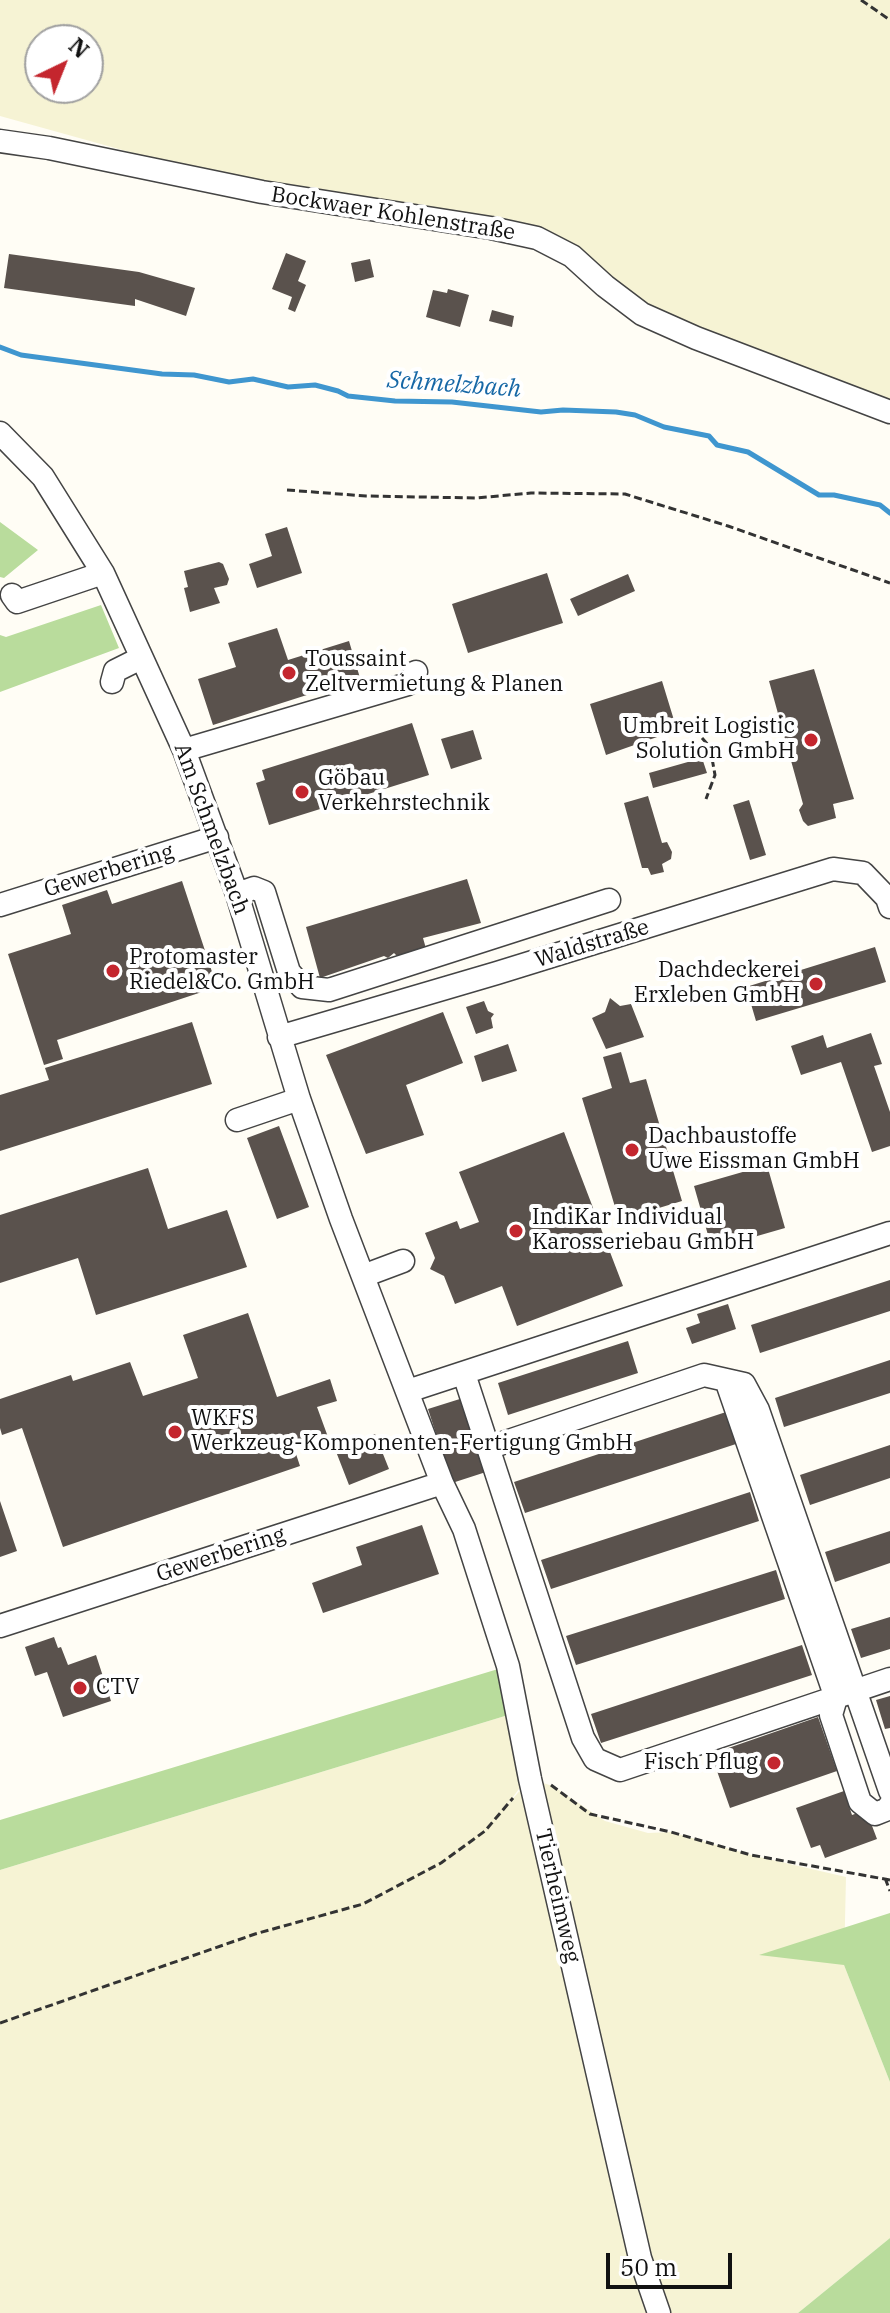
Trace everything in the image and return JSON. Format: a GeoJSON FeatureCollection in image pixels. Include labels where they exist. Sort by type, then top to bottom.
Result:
{"type":"FeatureCollection","features":[{"type":"Feature","properties":{"kind":"street","name":"Bockwaer Kohlenstraße"},"geometry":{"type":"LineString","coordinates":[[0,141],[49,148],[262,192],[537,238],[572,256],[642,314],[696,338],[890,412]]}},
{"type":"Feature","properties":{"kind":"street","name":"Am Schmelzbach"},"geometry":{"type":"LineString","coordinates":[[1,435],[43,477],[103,573],[184,750],[237,894],[299,1099],[332,1222],[363,1276],[442,1483]]}},
{"type":"Feature","properties":{"kind":"street"},"geometry":{"type":"LineString","coordinates":[[12,595],[17,602],[103,573]]}},
{"type":"Feature","properties":{"kind":"street"},"geometry":{"type":"LineString","coordinates":[[112,682],[115,671],[141,658]]}},
{"type":"Feature","properties":{"kind":"street"},"geometry":{"type":"LineString","coordinates":[[184,750],[408,684],[416,672]]}},
{"type":"Feature","properties":{"kind":"street","name":"Gewerbering"},"geometry":{"type":"LineString","coordinates":[[0,905],[217,837]]}},
{"type":"Feature","properties":{"kind":"street","name":"Waldstraße"},"geometry":{"type":"LineString","coordinates":[[279,1037],[483,978],[833,869],[863,873],[887,898],[890,907]]}},
{"type":"Feature","properties":{"kind":"street"},"geometry":{"type":"LineString","coordinates":[[237,894],[254,888],[264,892],[289,972],[302,987],[329,990],[609,900]]}},
{"type":"Feature","properties":{"kind":"street"},"geometry":{"type":"LineString","coordinates":[[237,1120],[299,1099]]}},
{"type":"Feature","properties":{"kind":"street"},"geometry":{"type":"LineString","coordinates":[[408,1391],[890,1233]]}},
{"type":"Feature","properties":{"kind":"street"},"geometry":{"type":"LineString","coordinates":[[363,1276],[403,1261]]}},
{"type":"Feature","properties":{"kind":"street"},"geometry":{"type":"LineString","coordinates":[[464,1374],[583,1738],[595,1759],[620,1770],[890,1679]]}},
{"type":"Feature","properties":{"kind":"street"},"geometry":{"type":"LineString","coordinates":[[488,1448],[704,1375],[744,1384],[758,1410],[846,1694],[890,1791]]}},
{"type":"Feature","properties":{"kind":"street","name":"Gewerbering"},"geometry":{"type":"LineString","coordinates":[[0,1626],[442,1483]]}},
{"type":"Feature","properties":{"kind":"street","name":"Tierheimweg"},"geometry":{"type":"LineString","coordinates":[[442,1483],[464,1529],[502,1645],[640,2258],[659,2313]]}},
{"type":"Feature","properties":{"kind":"street"},"geometry":{"type":"LineString","coordinates":[[846,1694],[831,1715],[860,1802],[875,1814],[888,1809],[890,1805]]}},
{"type":"Feature","properties":{"kind":"path"},"geometry":{"type":"LineString","coordinates":[[861,0],[890,20]]}},
{"type":"Feature","properties":{"kind":"path"},"geometry":{"type":"LineString","coordinates":[[287,490],[366,496],[476,498],[531,493],[625,494],[728,526],[890,583]]}},
{"type":"Feature","properties":{"kind":"path"},"geometry":{"type":"LineString","coordinates":[[702,738],[710,747],[715,775],[706,799]]}},
{"type":"Feature","properties":{"kind":"path"},"geometry":{"type":"LineString","coordinates":[[0,2023],[241,1939],[363,1904],[441,1863],[485,1831],[530,1779],[553,1786],[590,1814],[671,1832],[751,1855],[887,1879],[890,1891]]}},
{"type":"Feature","properties":{"kind":"shaded area"},"geometry":{"type":"Polygon","coordinates":[[[0,0],[890,0],[890,405],[641,309],[557,239],[216,176],[0,116],[0,0]]]}},
{"type":"Feature","properties":{"kind":"shaded area"},"geometry":{"type":"Polygon","coordinates":[[[518,1712],[525,1781],[503,1810],[530,1779],[553,1786],[605,1821],[648,1833],[671,1832],[846,1877],[844,1965],[890,2082],[890,2238],[798,2313],[0,2313],[0,1870],[518,1712]]]}},
{"type":"Feature","properties":{"kind":"green space"},"geometry":{"type":"Polygon","coordinates":[[[0,522],[38,550],[4,578],[0,577],[0,522]]]}},
{"type":"Feature","properties":{"kind":"green space"},"geometry":{"type":"Polygon","coordinates":[[[101,605],[119,648],[0,692],[0,635],[6,637],[101,605]]]}},
{"type":"Feature","properties":{"kind":"green space"},"geometry":{"type":"Polygon","coordinates":[[[508,1666],[518,1712],[0,1870],[0,1820],[508,1666]]]}},
{"type":"Feature","properties":{"kind":"green space"},"geometry":{"type":"Polygon","coordinates":[[[890,1913],[890,2082],[844,1965],[759,1955],[890,1913]]]}},
{"type":"Feature","properties":{"kind":"green space"},"geometry":{"type":"Polygon","coordinates":[[[890,2238],[890,2313],[798,2313],[890,2238]]]}},
{"type":"Feature","properties":{"kind":"building"},"geometry":{"type":"Polygon","coordinates":[[[286,253],[306,261],[298,281],[306,285],[295,312],[288,309],[292,297],[272,289],[286,253]]]}},
{"type":"Feature","properties":{"kind":"building"},"geometry":{"type":"Polygon","coordinates":[[[9,254],[139,272],[195,288],[186,316],[135,299],[135,306],[4,288],[9,254]]]}},
{"type":"Feature","properties":{"kind":"building"},"geometry":{"type":"Polygon","coordinates":[[[370,259],[374,277],[355,282],[351,263],[370,259]]]}},
{"type":"Feature","properties":{"kind":"building"},"geometry":{"type":"Polygon","coordinates":[[[448,289],[469,295],[460,327],[426,317],[433,290],[447,293],[448,289]]]}},
{"type":"Feature","properties":{"kind":"building"},"geometry":{"type":"Polygon","coordinates":[[[492,310],[514,316],[512,327],[489,321],[492,310]]]}},
{"type":"Feature","properties":{"kind":"building"},"geometry":{"type":"Polygon","coordinates":[[[287,527],[302,573],[257,588],[249,564],[272,556],[265,534],[287,527]]]}},
{"type":"Feature","properties":{"kind":"building"},"geometry":{"type":"Polygon","coordinates":[[[219,562],[223,564],[229,579],[227,585],[214,588],[220,603],[190,612],[184,588],[188,587],[184,571],[219,562]]]}},
{"type":"Feature","properties":{"kind":"building"},"geometry":{"type":"Polygon","coordinates":[[[547,573],[563,623],[468,653],[452,604],[547,573]]]}},
{"type":"Feature","properties":{"kind":"building"},"geometry":{"type":"Polygon","coordinates":[[[628,574],[635,591],[578,616],[570,599],[628,574]]]}},
{"type":"Feature","properties":{"kind":"building","name":"Toussaint Zeltvermietung & Planen"},"geometry":{"type":"Polygon","coordinates":[[[277,628],[288,660],[349,641],[360,678],[213,725],[198,679],[236,667],[228,643],[277,628]]]}},
{"type":"Feature","properties":{"kind":"building","name":"Umbreit Logistic Solution GmbH"},"geometry":{"type":"Polygon","coordinates":[[[814,669],[854,799],[833,804],[836,818],[808,826],[799,810],[803,804],[769,681],[814,669]]]}},
{"type":"Feature","properties":{"kind":"building"},"geometry":{"type":"Polygon","coordinates":[[[662,681],[677,730],[606,755],[590,704],[662,681]]]}},
{"type":"Feature","properties":{"kind":"building"},"geometry":{"type":"Polygon","coordinates":[[[412,723],[429,775],[269,825],[256,783],[265,780],[262,770],[412,723]]]}},
{"type":"Feature","properties":{"kind":"building"},"geometry":{"type":"Polygon","coordinates":[[[473,730],[482,759],[451,769],[441,739],[473,730]]]}},
{"type":"Feature","properties":{"kind":"building"},"geometry":{"type":"Polygon","coordinates":[[[702,758],[707,773],[653,788],[649,773],[702,758]]]}},
{"type":"Feature","properties":{"kind":"building"},"geometry":{"type":"Polygon","coordinates":[[[648,796],[662,843],[667,842],[672,852],[671,859],[662,864],[664,872],[651,875],[648,868],[642,868],[624,803],[648,796]]]}},
{"type":"Feature","properties":{"kind":"building"},"geometry":{"type":"Polygon","coordinates":[[[749,800],[766,855],[750,860],[733,805],[749,800]]]}},
{"type":"Feature","properties":{"kind":"building"},"geometry":{"type":"Polygon","coordinates":[[[467,879],[481,923],[423,938],[427,952],[402,961],[394,953],[388,958],[384,956],[320,978],[306,927],[467,879]]]}},
{"type":"Feature","properties":{"kind":"building","name":"Protomaster Riedel&Co. GmbH"},"geometry":{"type":"Polygon","coordinates":[[[182,881],[217,987],[57,1040],[63,1059],[44,1065],[8,954],[71,934],[62,905],[107,890],[112,904],[182,881]]]}},
{"type":"Feature","properties":{"kind":"building","name":"Dachdeckerei Erxleben GmbH"},"geometry":{"type":"Polygon","coordinates":[[[875,947],[886,982],[756,1021],[746,987],[875,947]]]}},
{"type":"Feature","properties":{"kind":"building"},"geometry":{"type":"Polygon","coordinates":[[[610,998],[620,1006],[631,1004],[644,1037],[606,1049],[592,1018],[605,1012],[610,998]]]}},
{"type":"Feature","properties":{"kind":"building"},"geometry":{"type":"Polygon","coordinates":[[[484,1001],[488,1011],[494,1014],[491,1018],[493,1028],[476,1034],[466,1007],[484,1001]]]}},
{"type":"Feature","properties":{"kind":"building"},"geometry":{"type":"Polygon","coordinates":[[[443,1012],[463,1063],[406,1085],[424,1135],[366,1154],[326,1055],[443,1012]]]}},
{"type":"Feature","properties":{"kind":"building"},"geometry":{"type":"Polygon","coordinates":[[[192,1022],[212,1084],[0,1151],[0,1095],[49,1080],[45,1068],[192,1022]]]}},
{"type":"Feature","properties":{"kind":"building"},"geometry":{"type":"Polygon","coordinates":[[[871,1033],[882,1064],[874,1066],[890,1112],[890,1146],[872,1152],[841,1062],[801,1075],[791,1046],[823,1035],[827,1048],[871,1033]]]}},
{"type":"Feature","properties":{"kind":"building"},"geometry":{"type":"Polygon","coordinates":[[[508,1044],[517,1071],[482,1082],[474,1056],[508,1044]]]}},
{"type":"Feature","properties":{"kind":"building","name":"Dachbaustoffe Uwe Eissman GmbH"},"geometry":{"type":"Polygon","coordinates":[[[621,1052],[630,1083],[646,1079],[682,1201],[619,1220],[582,1098],[612,1088],[603,1057],[621,1052]]]}},
{"type":"Feature","properties":{"kind":"building"},"geometry":{"type":"Polygon","coordinates":[[[279,1126],[309,1207],[277,1219],[247,1138],[279,1126]]]}},
{"type":"Feature","properties":{"kind":"building","name":"IndiKar Individual Karosseriebau GmbH"},"geometry":{"type":"Polygon","coordinates":[[[564,1132],[623,1286],[517,1326],[502,1286],[455,1304],[444,1276],[430,1269],[435,1258],[425,1233],[457,1221],[460,1229],[479,1222],[459,1172],[564,1132]]]}},
{"type":"Feature","properties":{"kind":"building"},"geometry":{"type":"Polygon","coordinates":[[[767,1165],[785,1228],[712,1249],[694,1186],[767,1165]]]}},
{"type":"Feature","properties":{"kind":"building"},"geometry":{"type":"Polygon","coordinates":[[[148,1168],[168,1229],[227,1210],[247,1267],[96,1315],[78,1258],[0,1283],[0,1215],[148,1168]]]}},
{"type":"Feature","properties":{"kind":"building"},"geometry":{"type":"Polygon","coordinates":[[[890,1280],[890,1311],[760,1353],[751,1325],[890,1280]]]}},
{"type":"Feature","properties":{"kind":"building"},"geometry":{"type":"Polygon","coordinates":[[[728,1304],[736,1329],[692,1344],[686,1328],[700,1323],[697,1314],[728,1304]]]}},
{"type":"Feature","properties":{"kind":"building","name":"WKFS Werkzeug-Komponenten-Fertigung GmbH"},"geometry":{"type":"Polygon","coordinates":[[[248,1313],[277,1397],[330,1379],[337,1401],[317,1407],[328,1437],[294,1448],[300,1466],[63,1547],[22,1428],[2,1435],[0,1399],[71,1375],[73,1381],[130,1362],[143,1396],[198,1378],[183,1335],[248,1313]]]}},
{"type":"Feature","properties":{"kind":"building"},"geometry":{"type":"Polygon","coordinates":[[[628,1341],[638,1373],[508,1415],[498,1383],[628,1341]]]}},
{"type":"Feature","properties":{"kind":"building"},"geometry":{"type":"Polygon","coordinates":[[[890,1360],[890,1393],[784,1427],[775,1398],[890,1360]]]}},
{"type":"Feature","properties":{"kind":"building"},"geometry":{"type":"Polygon","coordinates":[[[463,1398],[486,1472],[452,1483],[428,1409],[463,1398]]]}},
{"type":"Feature","properties":{"kind":"building"},"geometry":{"type":"Polygon","coordinates":[[[726,1412],[736,1444],[525,1513],[514,1482],[726,1412]]]}},
{"type":"Feature","properties":{"kind":"building"},"geometry":{"type":"Polygon","coordinates":[[[375,1434],[389,1469],[349,1485],[335,1449],[375,1434]]]}},
{"type":"Feature","properties":{"kind":"building"},"geometry":{"type":"Polygon","coordinates":[[[890,1445],[890,1478],[810,1505],[800,1475],[890,1445]]]}},
{"type":"Feature","properties":{"kind":"building"},"geometry":{"type":"Polygon","coordinates":[[[750,1492],[759,1521],[551,1589],[541,1560],[750,1492]]]}},
{"type":"Feature","properties":{"kind":"building"},"geometry":{"type":"Polygon","coordinates":[[[0,1501],[17,1551],[0,1557],[0,1501]]]}},
{"type":"Feature","properties":{"kind":"building"},"geometry":{"type":"Polygon","coordinates":[[[422,1525],[439,1574],[323,1613],[312,1583],[362,1565],[356,1547],[422,1525]]]}},
{"type":"Feature","properties":{"kind":"building"},"geometry":{"type":"Polygon","coordinates":[[[890,1531],[890,1563],[835,1582],[825,1552],[890,1531]]]}},
{"type":"Feature","properties":{"kind":"building"},"geometry":{"type":"Polygon","coordinates":[[[776,1570],[785,1599],[576,1665],[566,1636],[776,1570]]]}},
{"type":"Feature","properties":{"kind":"building"},"geometry":{"type":"Polygon","coordinates":[[[890,1617],[890,1649],[861,1658],[851,1629],[890,1617]]]}},
{"type":"Feature","properties":{"kind":"building","name":"CTV"},"geometry":{"type":"Polygon","coordinates":[[[54,1637],[68,1665],[96,1655],[111,1701],[63,1717],[47,1672],[35,1676],[25,1647],[54,1637]]]}},
{"type":"Feature","properties":{"kind":"building"},"geometry":{"type":"Polygon","coordinates":[[[802,1645],[812,1675],[601,1743],[591,1714],[802,1645]]]}},
{"type":"Feature","properties":{"kind":"building"},"geometry":{"type":"Polygon","coordinates":[[[890,1696],[890,1728],[885,1729],[876,1700],[890,1696]]]}},
{"type":"Feature","properties":{"kind":"building","name":"Fisch Pflug"},"geometry":{"type":"Polygon","coordinates":[[[818,1717],[837,1771],[730,1808],[711,1754],[818,1717]]]}},
{"type":"Feature","properties":{"kind":"building"},"geometry":{"type":"Polygon","coordinates":[[[844,1791],[852,1815],[866,1810],[877,1839],[825,1858],[820,1845],[811,1848],[796,1808],[844,1791]]]}},
{"type":"Feature","properties":{"kind":"waterway","name":"Schmelzbach"},"geometry":{"type":"LineString","coordinates":[[0,347],[21,355],[162,374],[194,375],[229,382],[253,379],[288,387],[315,385],[348,396],[452,402],[541,412],[563,410],[635,415],[664,427],[709,436],[717,445],[748,452],[819,495],[834,495],[880,505],[890,513]]}},
{"type":"Feature","properties":{"kind":"place","name":"Toussaint Zeltvermietung & Planen"},"geometry":{"type":"Point","coordinates":[289,673]}},
{"type":"Feature","properties":{"kind":"place","name":"Umbreit Logistic Solution GmbH"},"geometry":{"type":"Point","coordinates":[811,740]}},
{"type":"Feature","properties":{"kind":"place","name":"Göbau Verkehrstechnik"},"geometry":{"type":"Point","coordinates":[302,792]}},
{"type":"Feature","properties":{"kind":"place","name":"Protomaster Riedel&Co. GmbH"},"geometry":{"type":"Point","coordinates":[113,971]}},
{"type":"Feature","properties":{"kind":"place","name":"Dachdeckerei Erxleben GmbH"},"geometry":{"type":"Point","coordinates":[816,984]}},
{"type":"Feature","properties":{"kind":"place","name":"Dachbaustoffe Uwe Eissman GmbH"},"geometry":{"type":"Point","coordinates":[632,1150]}},
{"type":"Feature","properties":{"kind":"place","name":"IndiKar Individual Karosseriebau GmbH"},"geometry":{"type":"Point","coordinates":[516,1231]}},
{"type":"Feature","properties":{"kind":"place","name":"WKFS Werkzeug-Komponenten-Fertigung GmbH"},"geometry":{"type":"Point","coordinates":[175,1432]}},
{"type":"Feature","properties":{"kind":"place","name":"CTV"},"geometry":{"type":"Point","coordinates":[80,1688]}},
{"type":"Feature","properties":{"kind":"place","name":"Fisch Pflug"},"geometry":{"type":"Point","coordinates":[774,1763]}}]}
